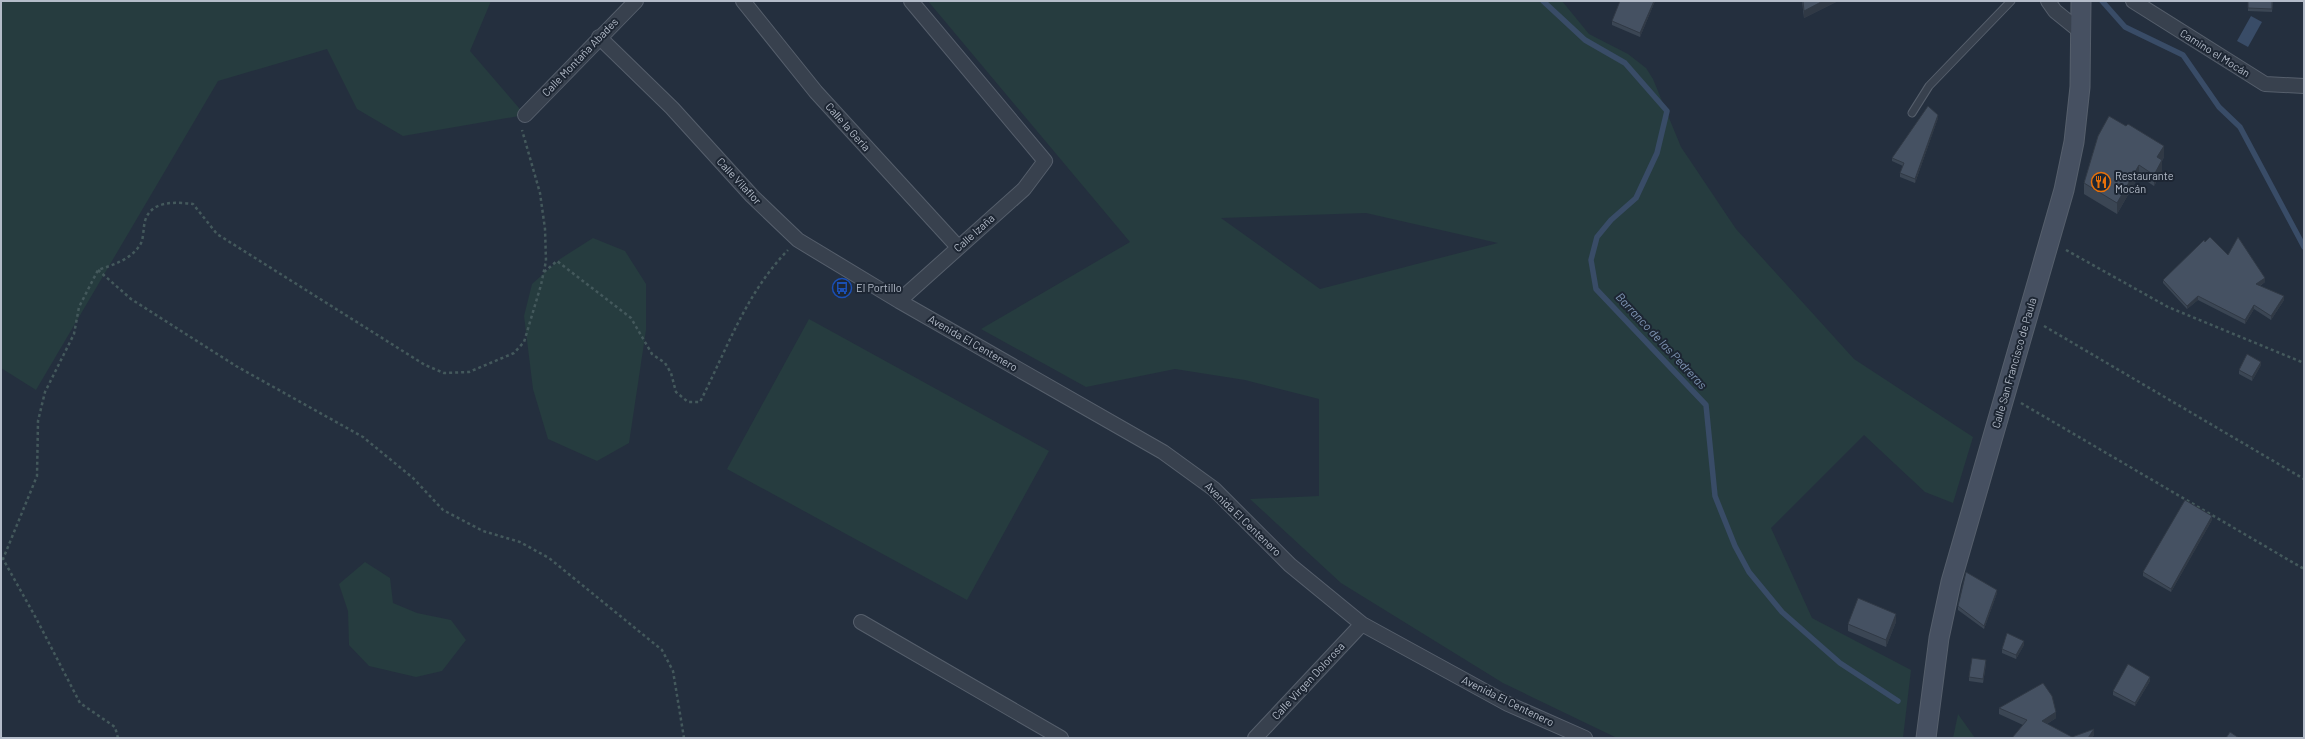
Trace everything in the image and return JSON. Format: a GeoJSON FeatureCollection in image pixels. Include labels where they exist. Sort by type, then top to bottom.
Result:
{"type":"FeatureCollection","features":[{"type":"Feature","properties":{"kind":"main road","name":"Calle San Francisco de Paula"},"geometry":{"type":"LineString","coordinates":[[1927,730],[1938,638],[1951,582],[2064,190],[2074,142],[2080,87],[2081,1]]}},
{"type":"Feature","properties":{"kind":"street","name":"Calle Montaña Abades"},"geometry":{"type":"LineString","coordinates":[[525,115],[599,37],[636,1]]}},
{"type":"Feature","properties":{"kind":"street","name":"Calle la Geria"},"geometry":{"type":"LineString","coordinates":[[744,1],[816,92],[958,247]]}},
{"type":"Feature","properties":{"kind":"street","name":"Calle Izaña"},"geometry":{"type":"LineString","coordinates":[[899,301],[1024,189],[1045,161],[911,1]]}},
{"type":"Feature","properties":{"kind":"street"},"geometry":{"type":"LineString","coordinates":[[2048,1],[2055,11],[2081,32]]}},
{"type":"Feature","properties":{"kind":"street","name":"Camino el Mocán"},"geometry":{"type":"LineString","coordinates":[[2132,1],[2265,84],[2304,86]]}},
{"type":"Feature","properties":{"kind":"street","name":"Calle Vilaflor"},"geometry":{"type":"LineString","coordinates":[[599,37],[672,108],[752,196],[798,240],[899,301]]}},
{"type":"Feature","properties":{"kind":"street","name":"Avenida El Centenero"},"geometry":{"type":"LineString","coordinates":[[899,301],[1163,452],[1214,488],[1290,565],[1362,624],[1508,704],[1584,738]]}},
{"type":"Feature","properties":{"kind":"street"},"geometry":{"type":"LineString","coordinates":[[861,622],[1061,738]]}},
{"type":"Feature","properties":{"kind":"street","name":"Calle Virgen Dolorosa"},"geometry":{"type":"LineString","coordinates":[[1255,738],[1362,624]]}},
{"type":"Feature","properties":{"kind":"lane"},"geometry":{"type":"LineString","coordinates":[[1912,113],[1929,86],[2011,1]]}},
{"type":"Feature","properties":{"kind":"path"},"geometry":{"type":"LineString","coordinates":[[118,738],[114,727],[80,703],[36,618],[3,559],[37,476],[38,421],[45,392],[74,334],[79,307],[98,270],[126,260],[141,244],[146,219],[156,206],[172,202],[193,204],[217,234],[426,364],[444,373],[469,372],[514,353],[524,342],[531,324],[544,272],[546,261],[545,229],[540,193],[527,152],[521,125],[525,115]]}},
{"type":"Feature","properties":{"kind":"path"},"geometry":{"type":"LineString","coordinates":[[544,272],[557,261],[630,318],[652,354],[666,364],[671,373],[676,392],[688,402],[700,402],[746,305],[770,269],[798,240]]}},
{"type":"Feature","properties":{"kind":"path"},"geometry":{"type":"LineString","coordinates":[[2049,242],[2168,307],[2304,363]]}},
{"type":"Feature","properties":{"kind":"path"},"geometry":{"type":"LineString","coordinates":[[98,270],[131,299],[236,366],[362,437],[413,478],[443,510],[484,531],[520,542],[549,558],[662,650],[673,671],[684,738]]}},
{"type":"Feature","properties":{"kind":"path"},"geometry":{"type":"LineString","coordinates":[[2027,316],[2304,479]]}},
{"type":"Feature","properties":{"kind":"path"},"geometry":{"type":"LineString","coordinates":[[2005,394],[2304,569]]}},
{"type":"Feature","properties":{"kind":"green space"},"geometry":{"type":"Polygon","coordinates":[[[1,1],[491,1],[470,51],[525,115],[403,136],[357,109],[327,49],[218,81],[36,390],[1,368],[1,1]]]}},
{"type":"Feature","properties":{"kind":"green space"},"geometry":{"type":"Polygon","coordinates":[[[928,1],[1562,1],[1589,34],[1628,54],[1646,68],[1653,79],[1681,147],[1736,229],[1854,359],[1973,437],[1953,503],[1925,492],[1864,435],[1771,528],[1812,618],[1911,670],[1903,738],[1617,738],[1503,683],[1341,583],[1250,499],[1319,496],[1319,399],[1245,380],[1175,369],[1086,387],[981,329],[1130,242],[928,1]],[[1366,213],[1221,218],[1320,289],[1498,243],[1366,213]]]}},
{"type":"Feature","properties":{"kind":"green space"},"geometry":{"type":"Polygon","coordinates":[[[593,238],[625,251],[646,284],[646,330],[629,443],[597,461],[548,439],[533,389],[524,316],[532,284],[560,259],[593,238]]]}},
{"type":"Feature","properties":{"kind":"green space"},"geometry":{"type":"Polygon","coordinates":[[[809,319],[1049,451],[967,600],[727,469],[809,319]]]}},
{"type":"Feature","properties":{"kind":"green space"},"geometry":{"type":"Polygon","coordinates":[[[365,562],[390,578],[393,603],[417,613],[451,620],[466,640],[442,671],[416,677],[369,666],[349,645],[348,611],[339,584],[365,562]]]}},
{"type":"Feature","properties":{"kind":"green space"},"geometry":{"type":"Polygon","coordinates":[[[1958,714],[1975,738],[1953,738],[1958,714]]]}},
{"type":"Feature","properties":{"kind":"water"},"geometry":{"type":"Polygon","coordinates":[[[2251,16],[2262,22],[2248,47],[2237,41],[2251,16]]]}},
{"type":"Feature","properties":{"kind":"building"},"geometry":{"type":"Polygon","coordinates":[[[1620,1],[1654,1],[1640,33],[1612,21],[1620,1]]]}},
{"type":"Feature","properties":{"kind":"building"},"geometry":{"type":"Polygon","coordinates":[[[1803,1],[1823,1],[1804,11],[1803,1]]]}},
{"type":"Feature","properties":{"kind":"building"},"geometry":{"type":"Polygon","coordinates":[[[2248,1],[2272,1],[2272,9],[2248,8],[2248,1]]]}},
{"type":"Feature","properties":{"kind":"building"},"geometry":{"type":"Polygon","coordinates":[[[1928,106],[1938,115],[1915,179],[1900,173],[1904,163],[1892,158],[1928,106]]]}},
{"type":"Feature","properties":{"kind":"building"},"geometry":{"type":"Polygon","coordinates":[[[2109,116],[2126,126],[2128,124],[2164,146],[2157,157],[2162,160],[2154,175],[2139,165],[2117,203],[2084,183],[2098,136],[2109,116]]]}},
{"type":"Feature","properties":{"kind":"building"},"geometry":{"type":"Polygon","coordinates":[[[2210,237],[2228,255],[2238,237],[2265,278],[2256,284],[2284,296],[2271,316],[2254,305],[2245,320],[2198,296],[2187,306],[2163,280],[2204,240],[2205,242],[2210,237]]]}},
{"type":"Feature","properties":{"kind":"building"},"geometry":{"type":"Polygon","coordinates":[[[2247,354],[2261,362],[2252,377],[2239,370],[2247,354]]]}},
{"type":"Feature","properties":{"kind":"building"},"geometry":{"type":"Polygon","coordinates":[[[2185,500],[2212,516],[2171,589],[2143,572],[2185,500]]]}},
{"type":"Feature","properties":{"kind":"building"},"geometry":{"type":"Polygon","coordinates":[[[1966,572],[1997,590],[1984,626],[1958,606],[1966,572]]]}},
{"type":"Feature","properties":{"kind":"building"},"geometry":{"type":"Polygon","coordinates":[[[1858,598],[1896,614],[1886,640],[1848,624],[1858,598]]]}},
{"type":"Feature","properties":{"kind":"building"},"geometry":{"type":"Polygon","coordinates":[[[2007,633],[2024,641],[2016,655],[2002,649],[2007,633]]]}},
{"type":"Feature","properties":{"kind":"building"},"geometry":{"type":"Polygon","coordinates":[[[1972,658],[1986,660],[1983,679],[1969,677],[1972,658]]]}},
{"type":"Feature","properties":{"kind":"building"},"geometry":{"type":"Polygon","coordinates":[[[2128,664],[2150,677],[2135,703],[2113,691],[2128,664]]]}},
{"type":"Feature","properties":{"kind":"building"},"geometry":{"type":"Polygon","coordinates":[[[2043,683],[2052,696],[2056,712],[2042,721],[2072,737],[2094,729],[2088,738],[2012,738],[2027,720],[1999,708],[2043,683]]]}},
{"type":"Feature","properties":{"kind":"building"},"geometry":{"type":"Polygon","coordinates":[[[2230,732],[2239,738],[2226,738],[2230,732]]]}},
{"type":"Feature","properties":{"kind":"waterway","name":"Barranco de las Pedreras"},"geometry":{"type":"LineString","coordinates":[[1543,1],[1585,40],[1625,63],[1667,111],[1657,153],[1636,198],[1611,220],[1597,237],[1591,260],[1596,289],[1706,405],[1715,496],[1735,546],[1749,572],[1782,612],[1840,663],[1898,701]]}},
{"type":"Feature","properties":{"kind":"waterway"},"geometry":{"type":"LineString","coordinates":[[2102,1],[2125,27],[2183,55],[2219,107],[2240,127],[2304,247]]}},
{"type":"Feature","properties":{"kind":"place","name":"Restaurante Mocán"},"geometry":{"type":"Point","coordinates":[2101,182]}},
{"type":"Feature","properties":{"kind":"place","name":"El Portillo"},"geometry":{"type":"Point","coordinates":[842,288]}}]}
